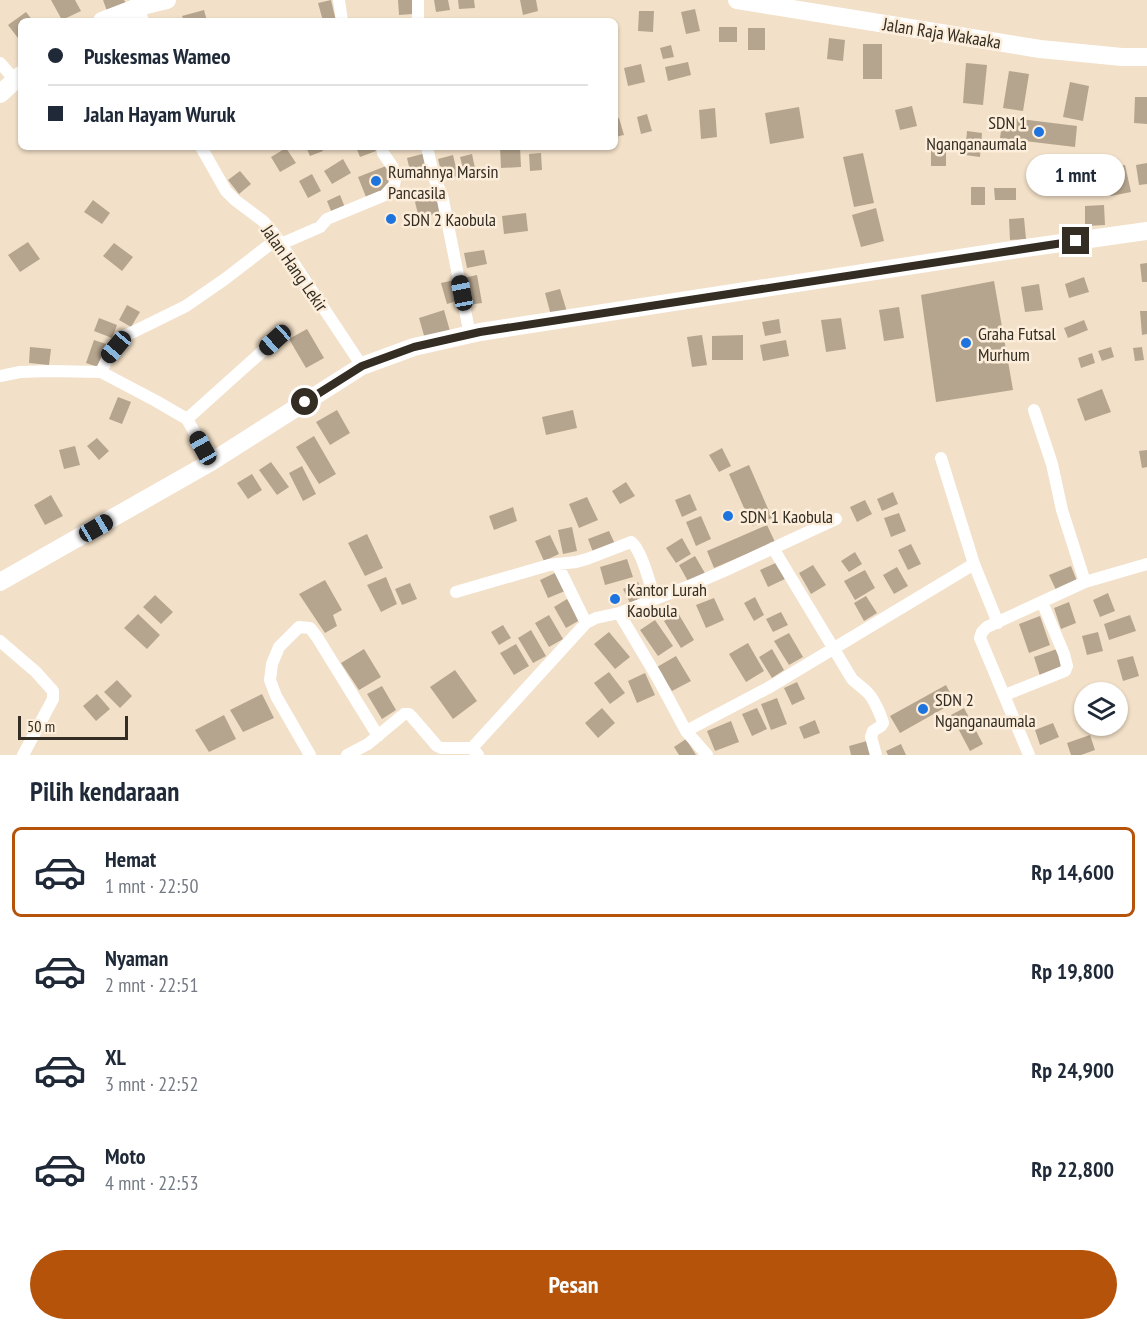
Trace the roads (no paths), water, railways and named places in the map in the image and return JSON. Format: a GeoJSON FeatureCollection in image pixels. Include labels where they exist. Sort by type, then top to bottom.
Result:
{"type":"FeatureCollection","features":[{"type":"Feature","properties":{"kind":"street"},"geometry":{"type":"LineString","coordinates":[[111,18],[167,0]]}},
{"type":"Feature","properties":{"kind":"street"},"geometry":{"type":"LineString","coordinates":[[339,0],[342,18]]}},
{"type":"Feature","properties":{"kind":"street"},"geometry":{"type":"LineString","coordinates":[[418,0],[418,18]]}},
{"type":"Feature","properties":{"kind":"street","name":"Jalan Raja Wakaaka"},"geometry":{"type":"LineString","coordinates":[[738,0],[1040,49],[1122,57],[1147,57]]}},
{"type":"Feature","properties":{"kind":"street"},"geometry":{"type":"LineString","coordinates":[[0,63],[18,78],[0,94]]}},
{"type":"Feature","properties":{"kind":"street","name":"Jalan Hang Lekir"},"geometry":{"type":"LineString","coordinates":[[203,150],[226,191],[263,221],[279,241],[362,366]]}},
{"type":"Feature","properties":{"kind":"street"},"geometry":{"type":"LineString","coordinates":[[100,372],[108,357],[125,336],[186,306],[279,241],[320,227],[327,219],[385,195],[394,185],[396,175],[383,150]]}},
{"type":"Feature","properties":{"kind":"street"},"geometry":{"type":"LineString","coordinates":[[428,150],[434,178],[442,195],[470,334]]}},
{"type":"Feature","properties":{"kind":"street"},"geometry":{"type":"LineString","coordinates":[[0,582],[211,462],[362,366],[414,347],[470,334],[1147,231]]}},
{"type":"Feature","properties":{"kind":"street"},"geometry":{"type":"LineString","coordinates":[[187,419],[275,340]]}},
{"type":"Feature","properties":{"kind":"street"},"geometry":{"type":"LineString","coordinates":[[0,376],[30,372],[100,372],[187,419],[211,462]]}},
{"type":"Feature","properties":{"kind":"street"},"geometry":{"type":"LineString","coordinates":[[1034,410],[1052,464],[1062,510],[1084,582]]}},
{"type":"Feature","properties":{"kind":"street"},"geometry":{"type":"LineString","coordinates":[[941,458],[974,564],[998,623]]}},
{"type":"Feature","properties":{"kind":"street"},"geometry":{"type":"LineString","coordinates":[[347,755],[368,744],[404,714],[412,717],[439,747],[475,751],[586,623],[698,583],[836,519]]}},
{"type":"Feature","properties":{"kind":"street"},"geometry":{"type":"LineString","coordinates":[[456,592],[549,565],[587,559],[631,542],[643,565],[654,599]]}},
{"type":"Feature","properties":{"kind":"street"},"geometry":{"type":"LineString","coordinates":[[773,548],[852,679],[869,693],[882,717],[883,723],[873,731],[871,737],[876,755]]}},
{"type":"Feature","properties":{"kind":"street"},"geometry":{"type":"LineString","coordinates":[[557,564],[586,623]]}},
{"type":"Feature","properties":{"kind":"street"},"geometry":{"type":"LineString","coordinates":[[686,731],[768,688],[974,564]]}},
{"type":"Feature","properties":{"kind":"street"},"geometry":{"type":"LineString","coordinates":[[1029,755],[980,638],[981,632],[987,627],[1084,582],[1147,564]]}},
{"type":"Feature","properties":{"kind":"street"},"geometry":{"type":"LineString","coordinates":[[1005,695],[1065,671],[1067,666],[1042,602]]}},
{"type":"Feature","properties":{"kind":"street"},"geometry":{"type":"LineString","coordinates":[[619,613],[686,731],[707,755]]}},
{"type":"Feature","properties":{"kind":"street"},"geometry":{"type":"LineString","coordinates":[[310,755],[276,696],[270,680],[272,664],[279,647],[299,627],[310,628],[317,637],[378,736]]}},
{"type":"Feature","properties":{"kind":"street"},"geometry":{"type":"LineString","coordinates":[[0,641],[36,672],[52,691],[53,699],[23,755]]}},
{"type":"Feature","properties":{"kind":"place","name":"SDN 1 Nganganaumala"},"geometry":{"type":"Point","coordinates":[1039,132]}},
{"type":"Feature","properties":{"kind":"place","name":"Rumahnya Marsin Pancasila"},"geometry":{"type":"Point","coordinates":[376,181]}},
{"type":"Feature","properties":{"kind":"place","name":"SDN 2 Kaobula"},"geometry":{"type":"Point","coordinates":[391,219]}},
{"type":"Feature","properties":{"kind":"place","name":"Graha Futsal Murhum"},"geometry":{"type":"Point","coordinates":[966,343]}},
{"type":"Feature","properties":{"kind":"place","name":"SDN 1 Kaobula"},"geometry":{"type":"Point","coordinates":[728,516]}},
{"type":"Feature","properties":{"kind":"place","name":"Kantor Lurah Kaobula"},"geometry":{"type":"Point","coordinates":[615,599]}},
{"type":"Feature","properties":{"kind":"place","name":"SDN 2 Nganganaumala"},"geometry":{"type":"Point","coordinates":[923,709]}}]}
